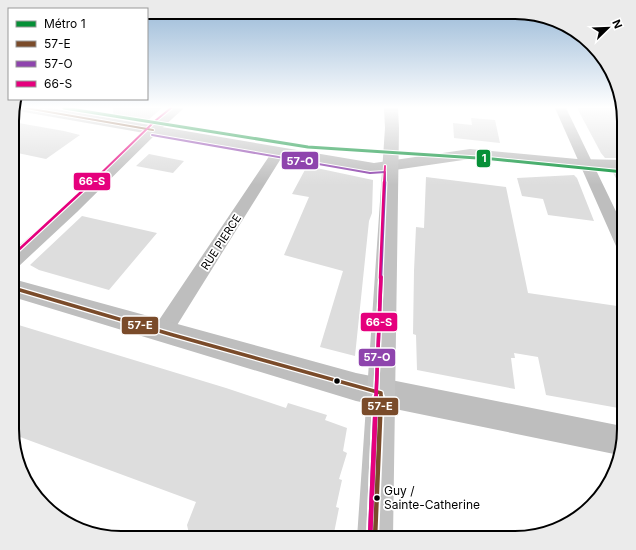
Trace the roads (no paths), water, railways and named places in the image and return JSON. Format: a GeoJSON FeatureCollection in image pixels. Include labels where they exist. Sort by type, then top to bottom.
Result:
{"type":"FeatureCollection","features":[{"type":"Feature","properties":{"kind":"main road"},"geometry":{"type":"LineString","coordinates":[[375,531],[392,134]]}},
{"type":"Feature","properties":{"kind":"street"},"geometry":{"type":"LineString","coordinates":[[19,256],[72,208],[149,134]]}},
{"type":"Feature","properties":{"kind":"street"},"geometry":{"type":"LineString","coordinates":[[174,134],[371,168],[470,154],[586,164],[617,165]]}},
{"type":"Feature","properties":{"kind":"street"},"geometry":{"type":"LineString","coordinates":[[572,134],[617,231]]}},
{"type":"Feature","properties":{"kind":"street","name":"RUE PIERCE"},"geometry":{"type":"LineString","coordinates":[[162,332],[279,152]]}},
{"type":"Feature","properties":{"kind":"street"},"geometry":{"type":"LineString","coordinates":[[19,290],[345,384],[381,393],[616,440]]}},
{"type":"Feature","properties":{"kind":"metro line","name":"1"},"geometry":{"type":"LineString","coordinates":[[225,134],[308,147],[493,159],[617,171]]}},
{"type":"Feature","properties":{"kind":"place","name":"Guy / Sainte-Catherine"},"geometry":{"type":"Point","coordinates":[377,498]}}]}
